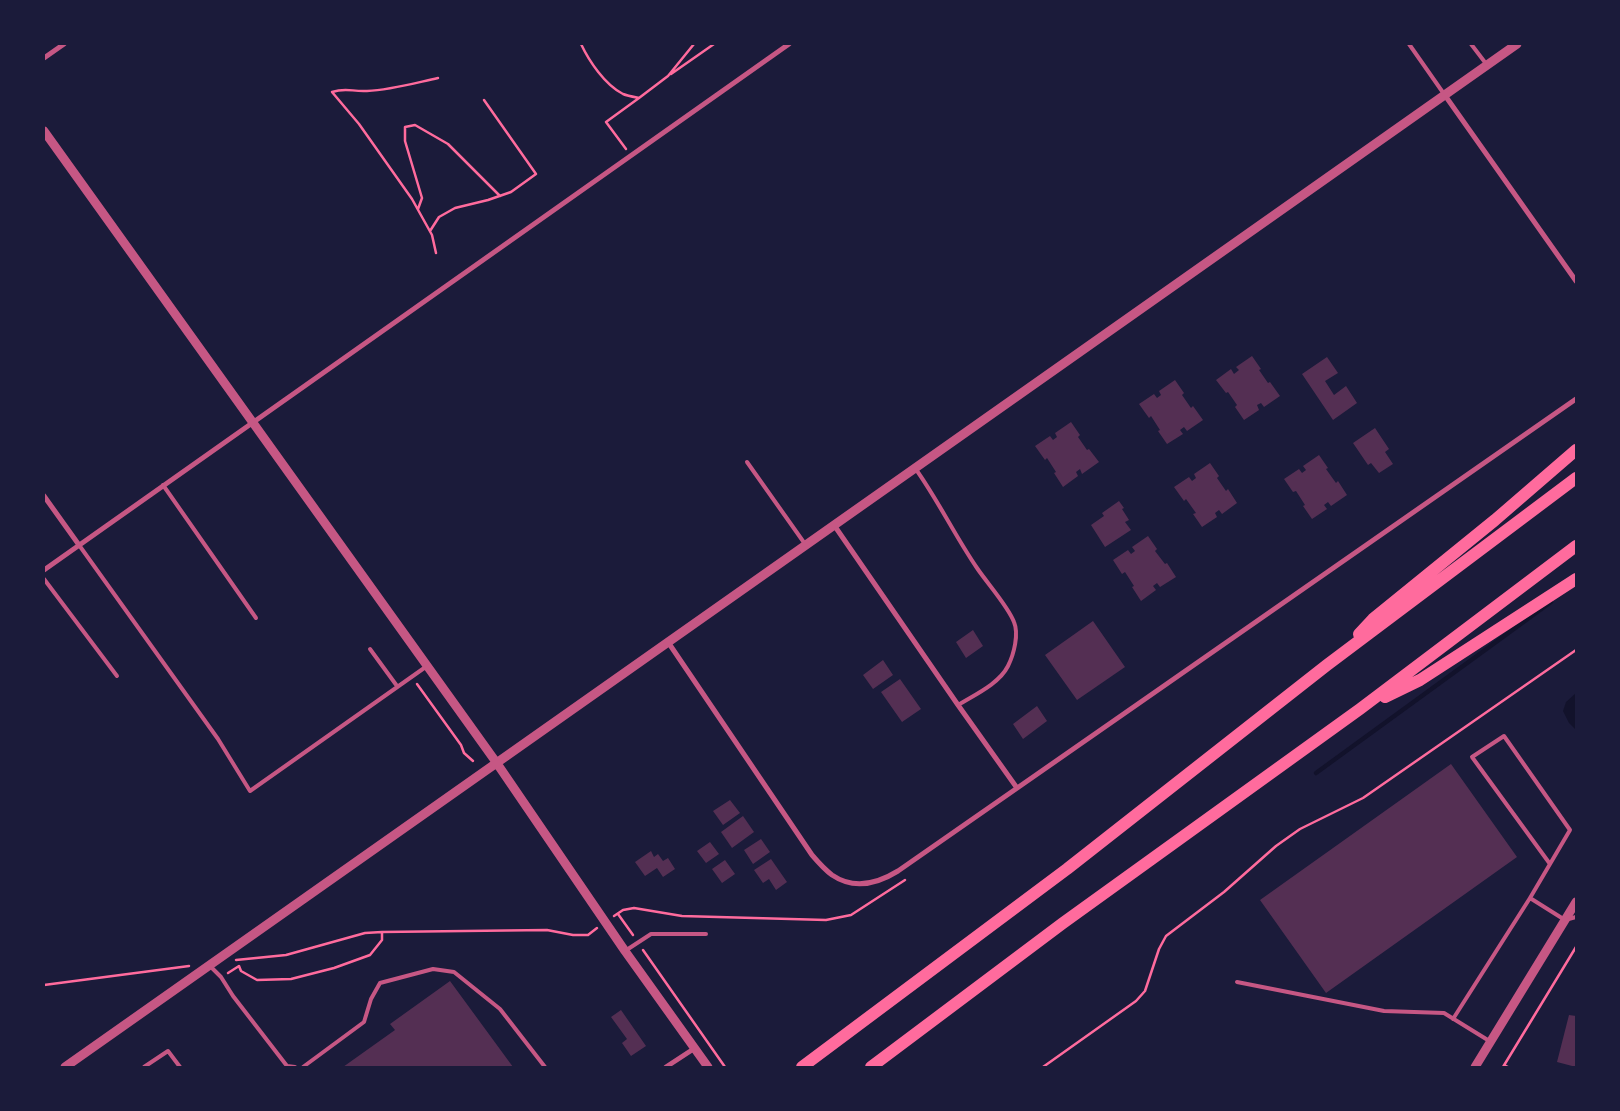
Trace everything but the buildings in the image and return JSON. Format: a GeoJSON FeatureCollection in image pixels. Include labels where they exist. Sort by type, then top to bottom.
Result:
{"type":"FeatureCollection","features":[{"type":"Feature","properties":{"kind":"highway"},"geometry":{"type":"LineString","coordinates":[[1327,665],[1373,619],[1495,520],[1576,450]]}},
{"type":"Feature","properties":{"kind":"highway"},"geometry":{"type":"LineString","coordinates":[[802,1067],[1067,869],[1327,665],[1576,478]]}},
{"type":"Feature","properties":{"kind":"highway"},"geometry":{"type":"LineString","coordinates":[[871,1067],[1063,923],[1360,708],[1576,546]]}},
{"type":"Feature","properties":{"kind":"highway"},"geometry":{"type":"LineString","coordinates":[[1360,708],[1420,680],[1576,579]]}},
{"type":"Feature","properties":{"kind":"street"},"geometry":{"type":"LineString","coordinates":[[44,58],[64,44]]}},
{"type":"Feature","properties":{"kind":"street"},"geometry":{"type":"LineString","coordinates":[[44,570],[789,44]]}},
{"type":"Feature","properties":{"kind":"street"},"geometry":{"type":"LineString","coordinates":[[65,1067],[1517,44]]}},
{"type":"Feature","properties":{"kind":"street"},"geometry":{"type":"LineString","coordinates":[[1444,94],[1576,281]]}},
{"type":"Feature","properties":{"kind":"street"},"geometry":{"type":"LineString","coordinates":[[44,132],[496,762],[625,951],[708,1067]]}},
{"type":"Feature","properties":{"kind":"street"},"geometry":{"type":"LineString","coordinates":[[668,642],[812,855],[840,880],[855,883],[871,883],[884,880],[1576,399]]}},
{"type":"Feature","properties":{"kind":"street"},"geometry":{"type":"LineString","coordinates":[[44,496],[80,545]]}},
{"type":"Feature","properties":{"kind":"street"},"geometry":{"type":"LineString","coordinates":[[834,525],[1017,788]]}},
{"type":"Feature","properties":{"kind":"street"},"geometry":{"type":"LineString","coordinates":[[1475,1067],[1576,902]]}},
{"type":"Feature","properties":{"kind":"street"},"geometry":{"type":"LineString","coordinates":[[666,1067],[695,1048]]}},
{"type":"Feature","properties":{"kind":"lane"},"geometry":{"type":"LineString","coordinates":[[1409,44],[1444,94]]}},
{"type":"Feature","properties":{"kind":"lane"},"geometry":{"type":"LineString","coordinates":[[1471,44],[1486,65]]}},
{"type":"Feature","properties":{"kind":"lane"},"geometry":{"type":"LineString","coordinates":[[747,462],[805,544]]}},
{"type":"Feature","properties":{"kind":"lane"},"geometry":{"type":"LineString","coordinates":[[915,468],[967,553],[1011,616],[1016,631],[1014,645],[1005,671],[993,682],[958,705]]}},
{"type":"Feature","properties":{"kind":"lane"},"geometry":{"type":"LineString","coordinates":[[163,486],[256,618]]}},
{"type":"Feature","properties":{"kind":"lane"},"geometry":{"type":"LineString","coordinates":[[80,545],[218,739],[250,791],[427,666]]}},
{"type":"Feature","properties":{"kind":"lane"},"geometry":{"type":"LineString","coordinates":[[44,579],[117,676]]}},
{"type":"Feature","properties":{"kind":"lane"},"geometry":{"type":"LineString","coordinates":[[370,649],[397,686]]}},
{"type":"Feature","properties":{"kind":"lane"},"geometry":{"type":"LineString","coordinates":[[1453,1019],[1530,898],[1550,864],[1570,830],[1504,736],[1472,757],[1550,864]]}},
{"type":"Feature","properties":{"kind":"lane"},"geometry":{"type":"LineString","coordinates":[[1530,898],[1566,920],[1576,918]]}},
{"type":"Feature","properties":{"kind":"lane"},"geometry":{"type":"LineString","coordinates":[[625,951],[651,934],[706,934]]}},
{"type":"Feature","properties":{"kind":"lane"},"geometry":{"type":"LineString","coordinates":[[209,965],[287,1066],[295,1067]]}},
{"type":"Feature","properties":{"kind":"lane"},"geometry":{"type":"LineString","coordinates":[[303,1067],[364,1022],[371,998],[380,983],[433,968],[454,972],[500,1009],[545,1067]]}},
{"type":"Feature","properties":{"kind":"lane"},"geometry":{"type":"LineString","coordinates":[[1237,982],[1384,1011],[1444,1013],[1491,1042]]}},
{"type":"Feature","properties":{"kind":"lane"},"geometry":{"type":"LineString","coordinates":[[144,1067],[168,1051],[180,1067]]}},
{"type":"Feature","properties":{"kind":"path"},"geometry":{"type":"LineString","coordinates":[[581,44],[603,77],[622,93],[639,98]]}},
{"type":"Feature","properties":{"kind":"path"},"geometry":{"type":"LineString","coordinates":[[668,76],[694,44]]}},
{"type":"Feature","properties":{"kind":"path"},"geometry":{"type":"LineString","coordinates":[[631,155],[606,122],[714,44]]}},
{"type":"Feature","properties":{"kind":"path"},"geometry":{"type":"LineString","coordinates":[[436,253],[430,232],[418,209],[359,124],[332,92],[342,89],[365,91],[396,88],[438,78]]}},
{"type":"Feature","properties":{"kind":"path"},"geometry":{"type":"LineString","coordinates":[[430,232],[439,217],[455,208],[511,192],[536,174],[484,100]]}},
{"type":"Feature","properties":{"kind":"path"},"geometry":{"type":"LineString","coordinates":[[418,209],[422,198],[405,141],[405,127],[415,125],[448,144],[500,196]]}},
{"type":"Feature","properties":{"kind":"path"},"geometry":{"type":"LineString","coordinates":[[1044,1067],[1136,1001],[1145,990],[1159,949],[1166,936],[1224,892],[1276,846],[1300,829],[1363,798],[1576,650]]}},
{"type":"Feature","properties":{"kind":"path"},"geometry":{"type":"LineString","coordinates":[[412,676],[461,745],[464,753],[473,761]]}},
{"type":"Feature","properties":{"kind":"path"},"geometry":{"type":"LineString","coordinates":[[725,1067],[618,914],[623,910],[634,908],[682,916],[826,920],[851,915],[890,890]]}},
{"type":"Feature","properties":{"kind":"path"},"geometry":{"type":"LineString","coordinates":[[286,955],[365,933],[547,930],[573,935],[588,935]]}},
{"type":"Feature","properties":{"kind":"path"},"geometry":{"type":"LineString","coordinates":[[220,977],[239,966],[241,970],[257,980],[291,980],[334,968],[370,955],[382,940],[382,932]]}},
{"type":"Feature","properties":{"kind":"path"},"geometry":{"type":"LineString","coordinates":[[1508,1067],[1503,1066],[1576,947]]}},
{"type":"Feature","properties":{"kind":"path"},"geometry":{"type":"LineString","coordinates":[[44,985],[163,969]]}},
{"type":"Feature","properties":{"kind":"shaded area"},"geometry":{"type":"Polygon","coordinates":[[[1576,693],[1576,730],[1569,723],[1563,711],[1566,702],[1576,693]]]}},
{"type":"Feature","properties":{"kind":"waterway"},"geometry":{"type":"LineString","coordinates":[[1316,773],[1551,602]]}}]}
